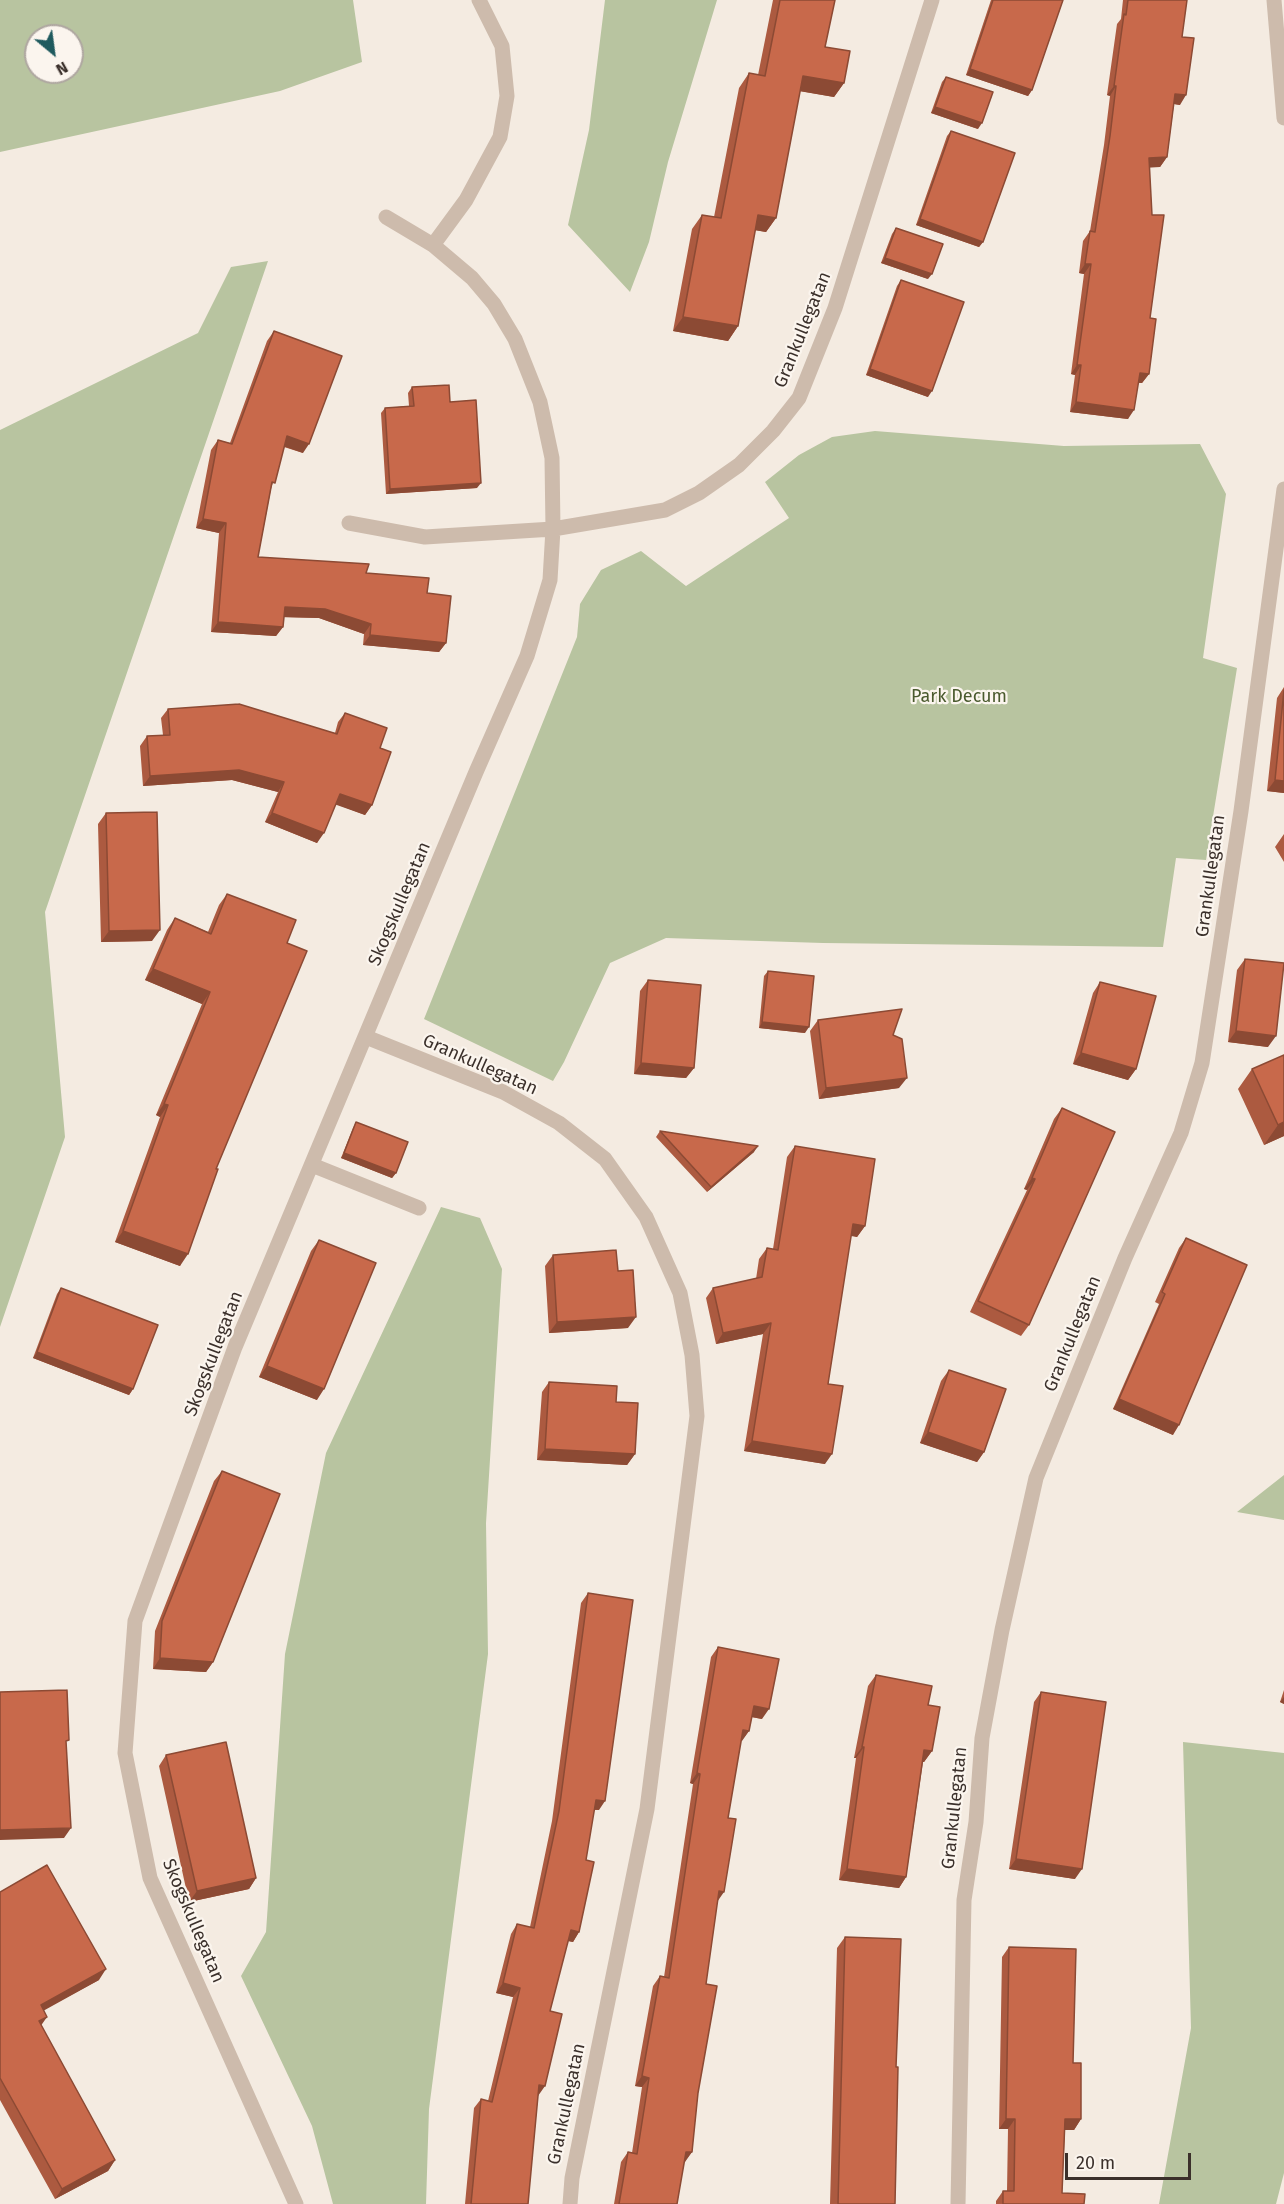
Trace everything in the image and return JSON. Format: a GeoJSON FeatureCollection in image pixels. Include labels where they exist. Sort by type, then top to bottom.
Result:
{"type":"FeatureCollection","features":[{"type":"Feature","properties":{"kind":"street"},"geometry":{"type":"LineString","coordinates":[[433,245],[466,200],[500,136],[507,96],[502,46],[479,0]]}},
{"type":"Feature","properties":{"kind":"street","name":"Grankullegatan"},"geometry":{"type":"LineString","coordinates":[[553,529],[664,510],[699,493],[739,465],[773,431],[799,398],[835,308],[932,0]]}},
{"type":"Feature","properties":{"kind":"street"},"geometry":{"type":"LineString","coordinates":[[1274,0],[1284,118]]}},
{"type":"Feature","properties":{"kind":"street","name":"Skogskullegatan"},"geometry":{"type":"LineString","coordinates":[[296,2204],[150,1878],[124,1753],[135,1621],[235,1347],[476,772],[527,656],[550,580],[553,529],[552,458],[540,402],[515,339],[494,304],[472,278],[433,245],[386,217]]}},
{"type":"Feature","properties":{"kind":"street","name":"Grankullegatan"},"geometry":{"type":"LineString","coordinates":[[958,2204],[964,1900],[976,1822],[982,1738],[1002,1630],[1036,1478],[1125,1258],[1181,1133],[1202,1063],[1240,811],[1284,489]]}},
{"type":"Feature","properties":{"kind":"street"},"geometry":{"type":"LineString","coordinates":[[349,523],[425,537],[553,529]]}},
{"type":"Feature","properties":{"kind":"street","name":"Grankullegatan"},"geometry":{"type":"LineString","coordinates":[[366,1037],[503,1092],[559,1123],[605,1159],[646,1217],[656,1239],[680,1293],[693,1355],[698,1416],[647,1809],[572,2178],[570,2204]]}},
{"type":"Feature","properties":{"kind":"street"},"geometry":{"type":"LineString","coordinates":[[312,1165],[419,1209]]}},
{"type":"Feature","properties":{"kind":"green space"},"geometry":{"type":"Polygon","coordinates":[[[0,0],[353,0],[362,62],[280,91],[0,152],[0,0]]]}},
{"type":"Feature","properties":{"kind":"green space"},"geometry":{"type":"Polygon","coordinates":[[[605,0],[717,0],[668,162],[649,242],[630,292],[568,225],[589,130],[605,0]]]}},
{"type":"Feature","properties":{"kind":"green space"},"geometry":{"type":"Polygon","coordinates":[[[268,261],[45,912],[65,1137],[0,1327],[0,430],[198,333],[231,267],[268,261]]]}},
{"type":"Feature","properties":{"kind":"green space","name":"Park Decum"},"geometry":{"type":"Polygon","coordinates":[[[875,431],[1064,446],[1200,444],[1226,494],[1203,658],[1237,668],[1206,860],[1176,858],[1163,947],[823,943],[666,938],[610,963],[553,1081],[424,1019],[577,637],[580,604],[601,570],[641,551],[686,586],[789,518],[765,482],[799,455],[832,437],[875,431]]]}},
{"type":"Feature","properties":{"kind":"green space"},"geometry":{"type":"Polygon","coordinates":[[[441,1207],[480,1218],[502,1269],[486,1523],[488,1654],[429,2109],[426,2204],[333,2204],[312,2126],[241,1976],[266,1932],[285,1654],[326,1453],[441,1207]]]}},
{"type":"Feature","properties":{"kind":"green space"},"geometry":{"type":"Polygon","coordinates":[[[1284,1475],[1284,1520],[1237,1512],[1284,1475]]]}},
{"type":"Feature","properties":{"kind":"green space"},"geometry":{"type":"Polygon","coordinates":[[[1183,1742],[1284,1753],[1284,2173],[1276,2204],[1159,2204],[1191,2028],[1183,1742]]]}},
{"type":"Feature","properties":{"kind":"building"},"geometry":{"type":"Polygon","coordinates":[[[780,0],[835,0],[825,47],[850,51],[844,83],[803,76],[776,218],[758,215],[738,326],[683,317],[702,215],[721,218],[749,73],[765,76],[780,0]]]}},
{"type":"Feature","properties":{"kind":"building"},"geometry":{"type":"Polygon","coordinates":[[[993,0],[1063,0],[1032,90],[970,69],[993,0]]]}},
{"type":"Feature","properties":{"kind":"building"},"geometry":{"type":"Polygon","coordinates":[[[1128,0],[1187,0],[1182,37],[1194,38],[1186,95],[1175,94],[1167,157],[1149,158],[1152,215],[1164,215],[1150,318],[1156,319],[1149,374],[1140,373],[1134,410],[1076,402],[1081,365],[1077,365],[1091,264],[1085,264],[1090,231],[1095,232],[1110,136],[1124,14],[1126,15],[1128,0]]]}},
{"type":"Feature","properties":{"kind":"building"},"geometry":{"type":"Polygon","coordinates":[[[946,77],[993,92],[982,123],[935,107],[946,77]]]}},
{"type":"Feature","properties":{"kind":"building"},"geometry":{"type":"Polygon","coordinates":[[[951,131],[1015,153],[983,242],[920,219],[951,131]]]}},
{"type":"Feature","properties":{"kind":"building"},"geometry":{"type":"Polygon","coordinates":[[[896,228],[943,244],[932,274],[885,258],[896,228]]]}},
{"type":"Feature","properties":{"kind":"building"},"geometry":{"type":"Polygon","coordinates":[[[901,280],[964,302],[932,391],[870,369],[901,280]]]}},
{"type":"Feature","properties":{"kind":"building"},"geometry":{"type":"Polygon","coordinates":[[[274,331],[342,356],[309,444],[287,436],[275,483],[272,482],[258,557],[369,564],[366,573],[429,578],[427,593],[451,596],[446,643],[370,635],[371,624],[325,609],[285,607],[283,627],[218,622],[226,523],[203,519],[218,440],[232,444],[274,331]]]}},
{"type":"Feature","properties":{"kind":"building"},"geometry":{"type":"Polygon","coordinates":[[[449,385],[450,402],[476,400],[481,483],[390,489],[385,408],[414,406],[412,387],[449,385]]]}},
{"type":"Feature","properties":{"kind":"building"},"geometry":{"type":"Polygon","coordinates":[[[1284,690],[1284,781],[1275,780],[1284,690]]]}},
{"type":"Feature","properties":{"kind":"building"},"geometry":{"type":"Polygon","coordinates":[[[239,704],[337,734],[345,713],[387,728],[380,748],[391,752],[372,805],[340,794],[324,833],[272,813],[284,782],[239,770],[150,776],[147,736],[170,735],[168,709],[239,704]]]}},
{"type":"Feature","properties":{"kind":"building"},"geometry":{"type":"Polygon","coordinates":[[[157,812],[160,930],[109,931],[106,813],[157,812]]]}},
{"type":"Feature","properties":{"kind":"building"},"geometry":{"type":"Polygon","coordinates":[[[227,894],[296,920],[287,943],[307,951],[216,1169],[218,1169],[188,1254],[123,1231],[168,1105],[164,1104],[210,992],[153,969],[175,918],[211,934],[227,894]]]}},
{"type":"Feature","properties":{"kind":"building"},"geometry":{"type":"Polygon","coordinates":[[[1245,959],[1284,963],[1276,1036],[1236,1031],[1245,959]]]}},
{"type":"Feature","properties":{"kind":"building"},"geometry":{"type":"Polygon","coordinates":[[[768,971],[814,976],[809,1027],[762,1022],[768,971]]]}},
{"type":"Feature","properties":{"kind":"building"},"geometry":{"type":"Polygon","coordinates":[[[648,980],[701,985],[694,1068],[641,1063],[648,980]]]}},
{"type":"Feature","properties":{"kind":"building"},"geometry":{"type":"Polygon","coordinates":[[[1100,982],[1156,996],[1136,1069],[1081,1053],[1100,982]]]}},
{"type":"Feature","properties":{"kind":"building"},"geometry":{"type":"Polygon","coordinates":[[[902,1009],[893,1035],[902,1039],[907,1078],[826,1088],[818,1020],[902,1009]]]}},
{"type":"Feature","properties":{"kind":"building"},"geometry":{"type":"Polygon","coordinates":[[[1284,1055],[1284,1122],[1278,1125],[1252,1069],[1284,1055]]]}},
{"type":"Feature","properties":{"kind":"building"},"geometry":{"type":"Polygon","coordinates":[[[1062,1108],[1115,1132],[1029,1325],[978,1301],[1035,1179],[1032,1178],[1062,1108]]]}},
{"type":"Feature","properties":{"kind":"building"},"geometry":{"type":"Polygon","coordinates":[[[356,1122],[408,1142],[396,1173],[344,1153],[356,1122]]]}},
{"type":"Feature","properties":{"kind":"building"},"geometry":{"type":"Polygon","coordinates":[[[660,1131],[758,1146],[711,1187],[660,1131]]]}},
{"type":"Feature","properties":{"kind":"building"},"geometry":{"type":"Polygon","coordinates":[[[795,1146],[875,1159],[865,1226],[853,1224],[828,1384],[843,1386],[832,1454],[752,1441],[771,1323],[723,1333],[713,1288],[762,1277],[767,1248],[778,1250],[795,1146]]]}},
{"type":"Feature","properties":{"kind":"building"},"geometry":{"type":"Polygon","coordinates":[[[1186,1238],[1247,1265],[1179,1425],[1119,1399],[1165,1294],[1162,1292],[1186,1238]]]}},
{"type":"Feature","properties":{"kind":"building"},"geometry":{"type":"Polygon","coordinates":[[[319,1240],[376,1263],[324,1389],[267,1366],[319,1240]]]}},
{"type":"Feature","properties":{"kind":"building"},"geometry":{"type":"Polygon","coordinates":[[[616,1250],[618,1271],[633,1270],[636,1317],[557,1322],[553,1255],[616,1250]]]}},
{"type":"Feature","properties":{"kind":"building"},"geometry":{"type":"Polygon","coordinates":[[[61,1288],[158,1325],[133,1389],[37,1352],[61,1288]]]}},
{"type":"Feature","properties":{"kind":"building"},"geometry":{"type":"Polygon","coordinates":[[[949,1370],[1006,1389],[984,1452],[928,1432],[949,1370]]]}},
{"type":"Feature","properties":{"kind":"building"},"geometry":{"type":"Polygon","coordinates":[[[549,1382],[617,1386],[616,1402],[638,1403],[635,1454],[545,1449],[549,1382]]]}},
{"type":"Feature","properties":{"kind":"building"},"geometry":{"type":"Polygon","coordinates":[[[222,1471],[280,1494],[213,1662],[160,1658],[162,1621],[222,1471]]]}},
{"type":"Feature","properties":{"kind":"building"},"geometry":{"type":"Polygon","coordinates":[[[588,1593],[633,1600],[605,1801],[596,1800],[586,1860],[594,1862],[579,1932],[571,1930],[550,2011],[562,2014],[545,2086],[539,2085],[528,2204],[471,2204],[481,2099],[492,2102],[520,1988],[503,1983],[517,1924],[534,1928],[559,1811],[588,1593]]]}},
{"type":"Feature","properties":{"kind":"building"},"geometry":{"type":"Polygon","coordinates":[[[718,1647],[779,1659],[769,1709],[754,1706],[749,1731],[743,1730],[728,1818],[736,1819],[724,1892],[719,1891],[706,1984],[717,1986],[698,2093],[692,2152],[686,2152],[677,2204],[619,2204],[628,2152],[637,2154],[649,2078],[642,2076],[660,1976],[669,1978],[700,1774],[697,1773],[718,1647]]]}},
{"type":"Feature","properties":{"kind":"building"},"geometry":{"type":"Polygon","coordinates":[[[876,1675],[932,1686],[928,1705],[940,1707],[932,1751],[924,1750],[906,1877],[847,1869],[864,1747],[862,1747],[876,1675]]]}},
{"type":"Feature","properties":{"kind":"building"},"geometry":{"type":"Polygon","coordinates":[[[67,1690],[69,1740],[66,1741],[71,1828],[0,1830],[0,1692],[67,1690]]]}},
{"type":"Feature","properties":{"kind":"building"},"geometry":{"type":"Polygon","coordinates":[[[1041,1692],[1106,1702],[1082,1869],[1016,1859],[1041,1692]]]}},
{"type":"Feature","properties":{"kind":"building"},"geometry":{"type":"Polygon","coordinates":[[[226,1742],[256,1878],[197,1891],[166,1755],[226,1742]]]}},
{"type":"Feature","properties":{"kind":"building"},"geometry":{"type":"Polygon","coordinates":[[[47,1865],[106,1969],[41,2005],[47,2017],[39,2021],[115,2160],[62,2189],[0,2078],[0,1892],[47,1865]]]}},
{"type":"Feature","properties":{"kind":"building"},"geometry":{"type":"Polygon","coordinates":[[[845,1937],[901,1939],[896,2067],[898,2067],[895,2204],[838,2204],[845,1937]]]}},
{"type":"Feature","properties":{"kind":"building"},"geometry":{"type":"Polygon","coordinates":[[[1009,1947],[1076,1949],[1073,2063],[1081,2063],[1081,2119],[1065,2119],[1062,2193],[1085,2194],[1084,2204],[1003,2204],[1003,2191],[1014,2191],[1015,2119],[1006,2119],[1009,1947]]]}}]}
